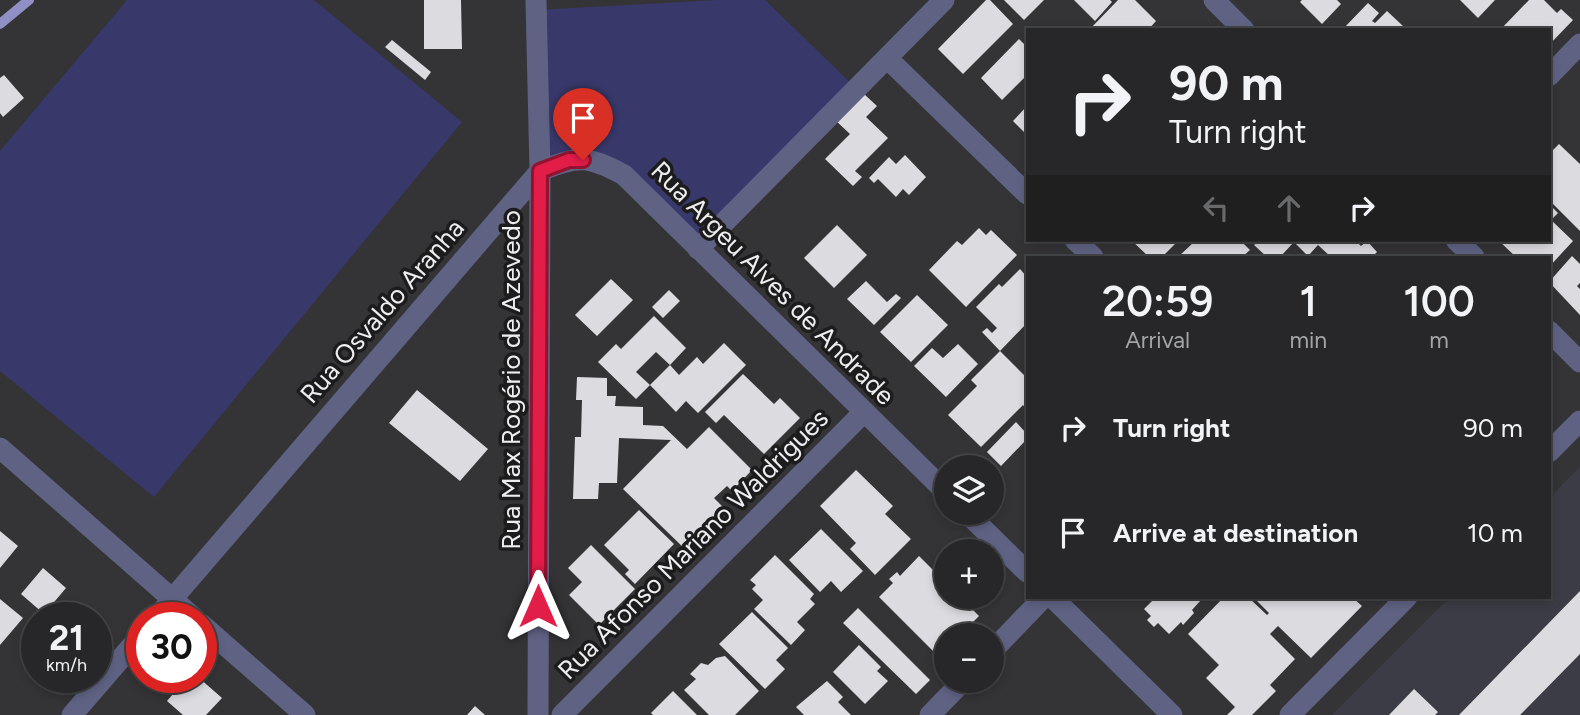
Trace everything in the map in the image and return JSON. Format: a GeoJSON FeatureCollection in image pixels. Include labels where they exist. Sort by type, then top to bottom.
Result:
{"type":"FeatureCollection","features":[{"type":"Feature","properties":{"kind":"street"},"geometry":{"type":"LineString","coordinates":[[536,0],[540,171]]}},
{"type":"Feature","properties":{"kind":"street"},"geometry":{"type":"LineString","coordinates":[[698,249],[944,0]]}},
{"type":"Feature","properties":{"kind":"street"},"geometry":{"type":"LineString","coordinates":[[1214,0],[1242,28]]}},
{"type":"Feature","properties":{"kind":"street"},"geometry":{"type":"LineString","coordinates":[[1551,74],[1580,44]]}},
{"type":"Feature","properties":{"kind":"street"},"geometry":{"type":"LineString","coordinates":[[887,58],[1026,193]]}},
{"type":"Feature","properties":{"kind":"street","name":"Rua Argeu Alves de Andrade"},"geometry":{"type":"LineString","coordinates":[[540,171],[569,160],[598,161],[624,175],[934,480]]}},
{"type":"Feature","properties":{"kind":"street","name":"Rua Osvaldo Aranha"},"geometry":{"type":"LineString","coordinates":[[169,602],[540,171]]}},
{"type":"Feature","properties":{"kind":"street","name":"Rua Max Rogério de Azevedo"},"geometry":{"type":"LineString","coordinates":[[538,715],[540,171]]}},
{"type":"Feature","properties":{"kind":"street"},"geometry":{"type":"LineString","coordinates":[[1077,242],[1092,256]]}},
{"type":"Feature","properties":{"kind":"street"},"geometry":{"type":"LineString","coordinates":[[1458,242],[1473,256]]}},
{"type":"Feature","properties":{"kind":"street"},"geometry":{"type":"LineString","coordinates":[[1551,333],[1580,362]]}},
{"type":"Feature","properties":{"kind":"street","name":"Rua Afonso Mariano Waldrigues"},"geometry":{"type":"LineString","coordinates":[[562,715],[864,412]]}},
{"type":"Feature","properties":{"kind":"street"},"geometry":{"type":"LineString","coordinates":[[1551,451],[1580,421]]}},
{"type":"Feature","properties":{"kind":"street"},"geometry":{"type":"LineString","coordinates":[[0,448],[175,602]]}},
{"type":"Feature","properties":{"kind":"street"},"geometry":{"type":"LineString","coordinates":[[979,525],[1026,571]]}},
{"type":"Feature","properties":{"kind":"street"},"geometry":{"type":"LineString","coordinates":[[1004,638],[1042,599]]}},
{"type":"Feature","properties":{"kind":"street"},"geometry":{"type":"LineString","coordinates":[[1054,599],[1172,715]]}},
{"type":"Feature","properties":{"kind":"street"},"geometry":{"type":"LineString","coordinates":[[1290,715],[1405,599]]}},
{"type":"Feature","properties":{"kind":"street"},"geometry":{"type":"LineString","coordinates":[[217,638],[306,715]]}},
{"type":"Feature","properties":{"kind":"street"},"geometry":{"type":"LineString","coordinates":[[72,715],[126,653]]}},
{"type":"Feature","properties":{"kind":"street"},"geometry":{"type":"LineString","coordinates":[[930,715],[951,693]]}},
{"type":"Feature","properties":{"kind":"shaded area"},"geometry":{"type":"Polygon","coordinates":[[[127,0],[314,0],[462,122],[154,497],[0,371],[0,151],[127,0]]]}},
{"type":"Feature","properties":{"kind":"shaded area"},"geometry":{"type":"Polygon","coordinates":[[[765,0],[857,89],[698,249],[598,161],[540,171],[536,10],[765,0]]]}},
{"type":"Feature","properties":{"kind":"shaded area"},"geometry":{"type":"Polygon","coordinates":[[[1580,467],[1580,715],[1332,715],[1448,599],[1551,599],[1551,496],[1580,467]]]}},
{"type":"Feature","properties":{"kind":"building"},"geometry":{"type":"Polygon","coordinates":[[[424,0],[461,0],[462,49],[424,49],[424,0]]]}},
{"type":"Feature","properties":{"kind":"building"},"geometry":{"type":"Polygon","coordinates":[[[986,0],[990,0],[1013,24],[963,74],[938,49],[986,0]]]}},
{"type":"Feature","properties":{"kind":"building"},"geometry":{"type":"Polygon","coordinates":[[[1004,0],[1044,0],[1024,20],[1004,0]]]}},
{"type":"Feature","properties":{"kind":"building"},"geometry":{"type":"Polygon","coordinates":[[[1074,0],[1110,0],[1112,2],[1095,21],[1074,0]]]}},
{"type":"Feature","properties":{"kind":"building"},"geometry":{"type":"Polygon","coordinates":[[[1118,0],[1135,0],[1156,21],[1150,28],[1091,28],[1118,0]]]}},
{"type":"Feature","properties":{"kind":"building"},"geometry":{"type":"Polygon","coordinates":[[[1337,0],[1341,4],[1322,24],[1300,2],[1337,0]]]}},
{"type":"Feature","properties":{"kind":"building"},"geometry":{"type":"Polygon","coordinates":[[[1460,0],[1495,0],[1478,18],[1460,0]]]}},
{"type":"Feature","properties":{"kind":"building"},"geometry":{"type":"Polygon","coordinates":[[[1529,0],[1544,0],[1557,13],[1561,9],[1573,20],[1551,43],[1551,28],[1502,28],[1529,0]]]}},
{"type":"Feature","properties":{"kind":"building"},"geometry":{"type":"Polygon","coordinates":[[[1368,3],[1379,13],[1372,21],[1375,23],[1387,11],[1404,27],[1403,28],[1344,28],[1368,3]]]}},
{"type":"Feature","properties":{"kind":"building"},"geometry":{"type":"Polygon","coordinates":[[[1019,39],[1026,46],[1026,76],[1002,100],[981,78],[1019,39]]]}},
{"type":"Feature","properties":{"kind":"building"},"geometry":{"type":"Polygon","coordinates":[[[392,40],[431,72],[425,80],[385,47],[392,40]]]}},
{"type":"Feature","properties":{"kind":"building"},"geometry":{"type":"Polygon","coordinates":[[[4,75],[24,98],[3,117],[0,113],[0,78],[4,75]]]}},
{"type":"Feature","properties":{"kind":"building"},"geometry":{"type":"Polygon","coordinates":[[[864,94],[877,106],[866,117],[888,138],[855,171],[862,177],[853,186],[825,159],[850,134],[835,120],[864,94]]]}},
{"type":"Feature","properties":{"kind":"building"},"geometry":{"type":"Polygon","coordinates":[[[1026,107],[1026,134],[1013,121],[1026,107]]]}},
{"type":"Feature","properties":{"kind":"building"},"geometry":{"type":"Polygon","coordinates":[[[1559,144],[1580,164],[1580,231],[1551,202],[1551,152],[1559,144]]]}},
{"type":"Feature","properties":{"kind":"building"},"geometry":{"type":"Polygon","coordinates":[[[905,155],[926,177],[909,195],[903,189],[896,197],[878,179],[874,183],[869,178],[889,157],[896,164],[905,155]]]}},
{"type":"Feature","properties":{"kind":"building"},"geometry":{"type":"Polygon","coordinates":[[[1551,206],[1558,213],[1551,220],[1551,206]]]}},
{"type":"Feature","properties":{"kind":"building"},"geometry":{"type":"Polygon","coordinates":[[[1551,220],[1573,241],[1551,265],[1551,256],[1515,256],[1500,242],[1551,242],[1551,220]]]}},
{"type":"Feature","properties":{"kind":"building"},"geometry":{"type":"Polygon","coordinates":[[[837,225],[867,255],[834,288],[804,258],[837,225]]]}},
{"type":"Feature","properties":{"kind":"building"},"geometry":{"type":"Polygon","coordinates":[[[979,228],[986,235],[991,230],[1017,255],[966,307],[929,270],[957,241],[962,245],[979,228]]]}},
{"type":"Feature","properties":{"kind":"building"},"geometry":{"type":"Polygon","coordinates":[[[1133,242],[1177,242],[1163,256],[1148,256],[1133,242]]]}},
{"type":"Feature","properties":{"kind":"building"},"geometry":{"type":"Polygon","coordinates":[[[1194,242],[1242,242],[1250,250],[1243,256],[1179,256],[1194,242]]]}},
{"type":"Feature","properties":{"kind":"building"},"geometry":{"type":"Polygon","coordinates":[[[1258,242],[1294,242],[1281,256],[1266,256],[1254,245],[1258,242]]]}},
{"type":"Feature","properties":{"kind":"building"},"geometry":{"type":"Polygon","coordinates":[[[1294,242],[1357,242],[1361,246],[1368,242],[1377,252],[1373,256],[1330,256],[1318,245],[1308,256],[1294,242]]]}},
{"type":"Feature","properties":{"kind":"building"},"geometry":{"type":"Polygon","coordinates":[[[1572,256],[1580,264],[1580,283],[1577,286],[1580,289],[1580,315],[1551,284],[1551,280],[1572,256]]]}},
{"type":"Feature","properties":{"kind":"building"},"geometry":{"type":"Polygon","coordinates":[[[1020,269],[1026,276],[1026,324],[1000,351],[982,332],[987,328],[992,333],[997,328],[976,307],[999,284],[1002,287],[1020,269]]]}},
{"type":"Feature","properties":{"kind":"building"},"geometry":{"type":"Polygon","coordinates":[[[611,279],[633,300],[597,336],[575,315],[611,279]]]}},
{"type":"Feature","properties":{"kind":"building"},"geometry":{"type":"Polygon","coordinates":[[[866,281],[887,302],[896,294],[901,298],[874,325],[847,299],[866,281]]]}},
{"type":"Feature","properties":{"kind":"building"},"geometry":{"type":"Polygon","coordinates":[[[669,290],[680,301],[663,318],[652,307],[669,290]]]}},
{"type":"Feature","properties":{"kind":"building"},"geometry":{"type":"Polygon","coordinates":[[[917,295],[948,325],[911,362],[880,332],[917,295]]]}},
{"type":"Feature","properties":{"kind":"building"},"geometry":{"type":"Polygon","coordinates":[[[654,316],[686,348],[670,365],[656,352],[636,372],[650,385],[636,399],[598,362],[616,344],[621,349],[654,316]]]}},
{"type":"Feature","properties":{"kind":"building"},"geometry":{"type":"Polygon","coordinates":[[[724,343],[746,365],[698,413],[686,401],[676,412],[650,385],[670,365],[679,375],[697,357],[703,364],[724,343]]]}},
{"type":"Feature","properties":{"kind":"building"},"geometry":{"type":"Polygon","coordinates":[[[958,344],[978,364],[946,397],[914,366],[932,348],[943,358],[958,344]]]}},
{"type":"Feature","properties":{"kind":"building"},"geometry":{"type":"Polygon","coordinates":[[[1000,351],[1026,377],[1026,409],[1023,405],[981,447],[948,415],[977,386],[971,380],[1000,351]]]}},
{"type":"Feature","properties":{"kind":"building"},"geometry":{"type":"Polygon","coordinates":[[[743,374],[774,404],[780,398],[800,418],[764,454],[724,415],[716,423],[705,412],[743,374]]]}},
{"type":"Feature","properties":{"kind":"building"},"geometry":{"type":"Polygon","coordinates":[[[577,377],[607,378],[607,396],[616,396],[615,406],[643,407],[643,425],[663,426],[687,449],[709,427],[752,470],[732,491],[727,486],[714,498],[725,509],[686,550],[623,489],[671,440],[619,438],[617,483],[599,483],[598,499],[573,499],[575,437],[581,437],[582,400],[576,400],[577,377]]]}},
{"type":"Feature","properties":{"kind":"building"},"geometry":{"type":"Polygon","coordinates":[[[417,390],[488,449],[460,481],[389,423],[417,390]]]}},
{"type":"Feature","properties":{"kind":"building"},"geometry":{"type":"Polygon","coordinates":[[[1016,422],[1026,433],[1026,440],[1004,463],[1004,455],[990,455],[987,452],[1016,422]]]}},
{"type":"Feature","properties":{"kind":"building"},"geometry":{"type":"Polygon","coordinates":[[[856,470],[893,506],[885,514],[911,539],[875,575],[850,549],[856,543],[820,506],[856,470]]]}},
{"type":"Feature","properties":{"kind":"building"},"geometry":{"type":"Polygon","coordinates":[[[639,510],[674,544],[635,584],[625,574],[629,570],[604,545],[639,510]]]}},
{"type":"Feature","properties":{"kind":"building"},"geometry":{"type":"Polygon","coordinates":[[[821,529],[863,571],[841,592],[831,581],[820,592],[789,560],[821,529]]]}},
{"type":"Feature","properties":{"kind":"building"},"geometry":{"type":"Polygon","coordinates":[[[0,531],[18,546],[0,568],[0,531]]]}},
{"type":"Feature","properties":{"kind":"building"},"geometry":{"type":"Polygon","coordinates":[[[591,545],[635,589],[599,625],[569,595],[582,582],[568,568],[591,545]]]}},
{"type":"Feature","properties":{"kind":"building"},"geometry":{"type":"Polygon","coordinates":[[[775,555],[814,594],[810,599],[815,604],[797,622],[805,630],[791,645],[754,609],[763,600],[752,589],[756,585],[750,580],[775,555]]]}},
{"type":"Feature","properties":{"kind":"building"},"geometry":{"type":"Polygon","coordinates":[[[919,556],[934,571],[934,609],[972,609],[979,616],[972,623],[934,623],[934,652],[879,597],[893,583],[889,579],[897,572],[900,576],[919,556]]]}},
{"type":"Feature","properties":{"kind":"building"},"geometry":{"type":"Polygon","coordinates":[[[43,568],[66,588],[54,602],[30,602],[21,594],[43,568]]]}},
{"type":"Feature","properties":{"kind":"building"},"geometry":{"type":"Polygon","coordinates":[[[1580,591],[1580,654],[1520,715],[1459,715],[1580,591]]]}},
{"type":"Feature","properties":{"kind":"building"},"geometry":{"type":"Polygon","coordinates":[[[0,599],[21,616],[21,620],[0,645],[0,599]]]}},
{"type":"Feature","properties":{"kind":"building"},"geometry":{"type":"Polygon","coordinates":[[[1154,599],[1201,600],[1183,625],[1181,622],[1169,634],[1158,623],[1154,627],[1147,620],[1151,616],[1144,609],[1154,599]]]}},
{"type":"Feature","properties":{"kind":"building"},"geometry":{"type":"Polygon","coordinates":[[[1222,599],[1250,599],[1267,615],[1269,613],[1255,599],[1354,599],[1362,606],[1311,658],[1278,626],[1270,634],[1295,659],[1270,685],[1276,691],[1252,715],[1227,715],[1235,707],[1206,678],[1219,665],[1188,634],[1222,599]]]}},
{"type":"Feature","properties":{"kind":"building"},"geometry":{"type":"Polygon","coordinates":[[[858,608],[930,680],[916,694],[843,623],[858,608]]]}},
{"type":"Feature","properties":{"kind":"building"},"geometry":{"type":"Polygon","coordinates":[[[752,612],[788,648],[776,660],[785,669],[765,689],[719,644],[752,612]]]}},
{"type":"Feature","properties":{"kind":"building"},"geometry":{"type":"Polygon","coordinates":[[[859,645],[881,667],[877,671],[888,681],[865,704],[833,672],[859,645]]]}},
{"type":"Feature","properties":{"kind":"building"},"geometry":{"type":"Polygon","coordinates":[[[725,656],[759,691],[735,715],[709,715],[684,690],[696,679],[690,674],[701,663],[708,665],[716,658],[725,656]]]}},
{"type":"Feature","properties":{"kind":"building"},"geometry":{"type":"Polygon","coordinates":[[[827,681],[843,697],[838,702],[851,715],[804,715],[796,707],[827,681]]]}},
{"type":"Feature","properties":{"kind":"building"},"geometry":{"type":"Polygon","coordinates":[[[1414,689],[1438,712],[1435,715],[1389,715],[1414,689]]]}},
{"type":"Feature","properties":{"kind":"building"},"geometry":{"type":"Polygon","coordinates":[[[673,691],[697,715],[651,713],[673,691]]]}},
{"type":"Feature","properties":{"kind":"building"},"geometry":{"type":"Polygon","coordinates":[[[216,693],[222,698],[206,715],[183,715],[167,701],[173,694],[216,693]]]}},
{"type":"Feature","properties":{"kind":"building"},"geometry":{"type":"Polygon","coordinates":[[[475,706],[485,715],[467,715],[475,706]]]}},
{"type":"Feature","properties":{"kind":"waterway"},"geometry":{"type":"LineString","coordinates":[[0,24],[29,0]]}},
{"type":"Feature","properties":{"kind":"route"},"geometry":{"type":"LineString","coordinates":[[538,606],[540,171],[569,160],[583,160]]}}]}
